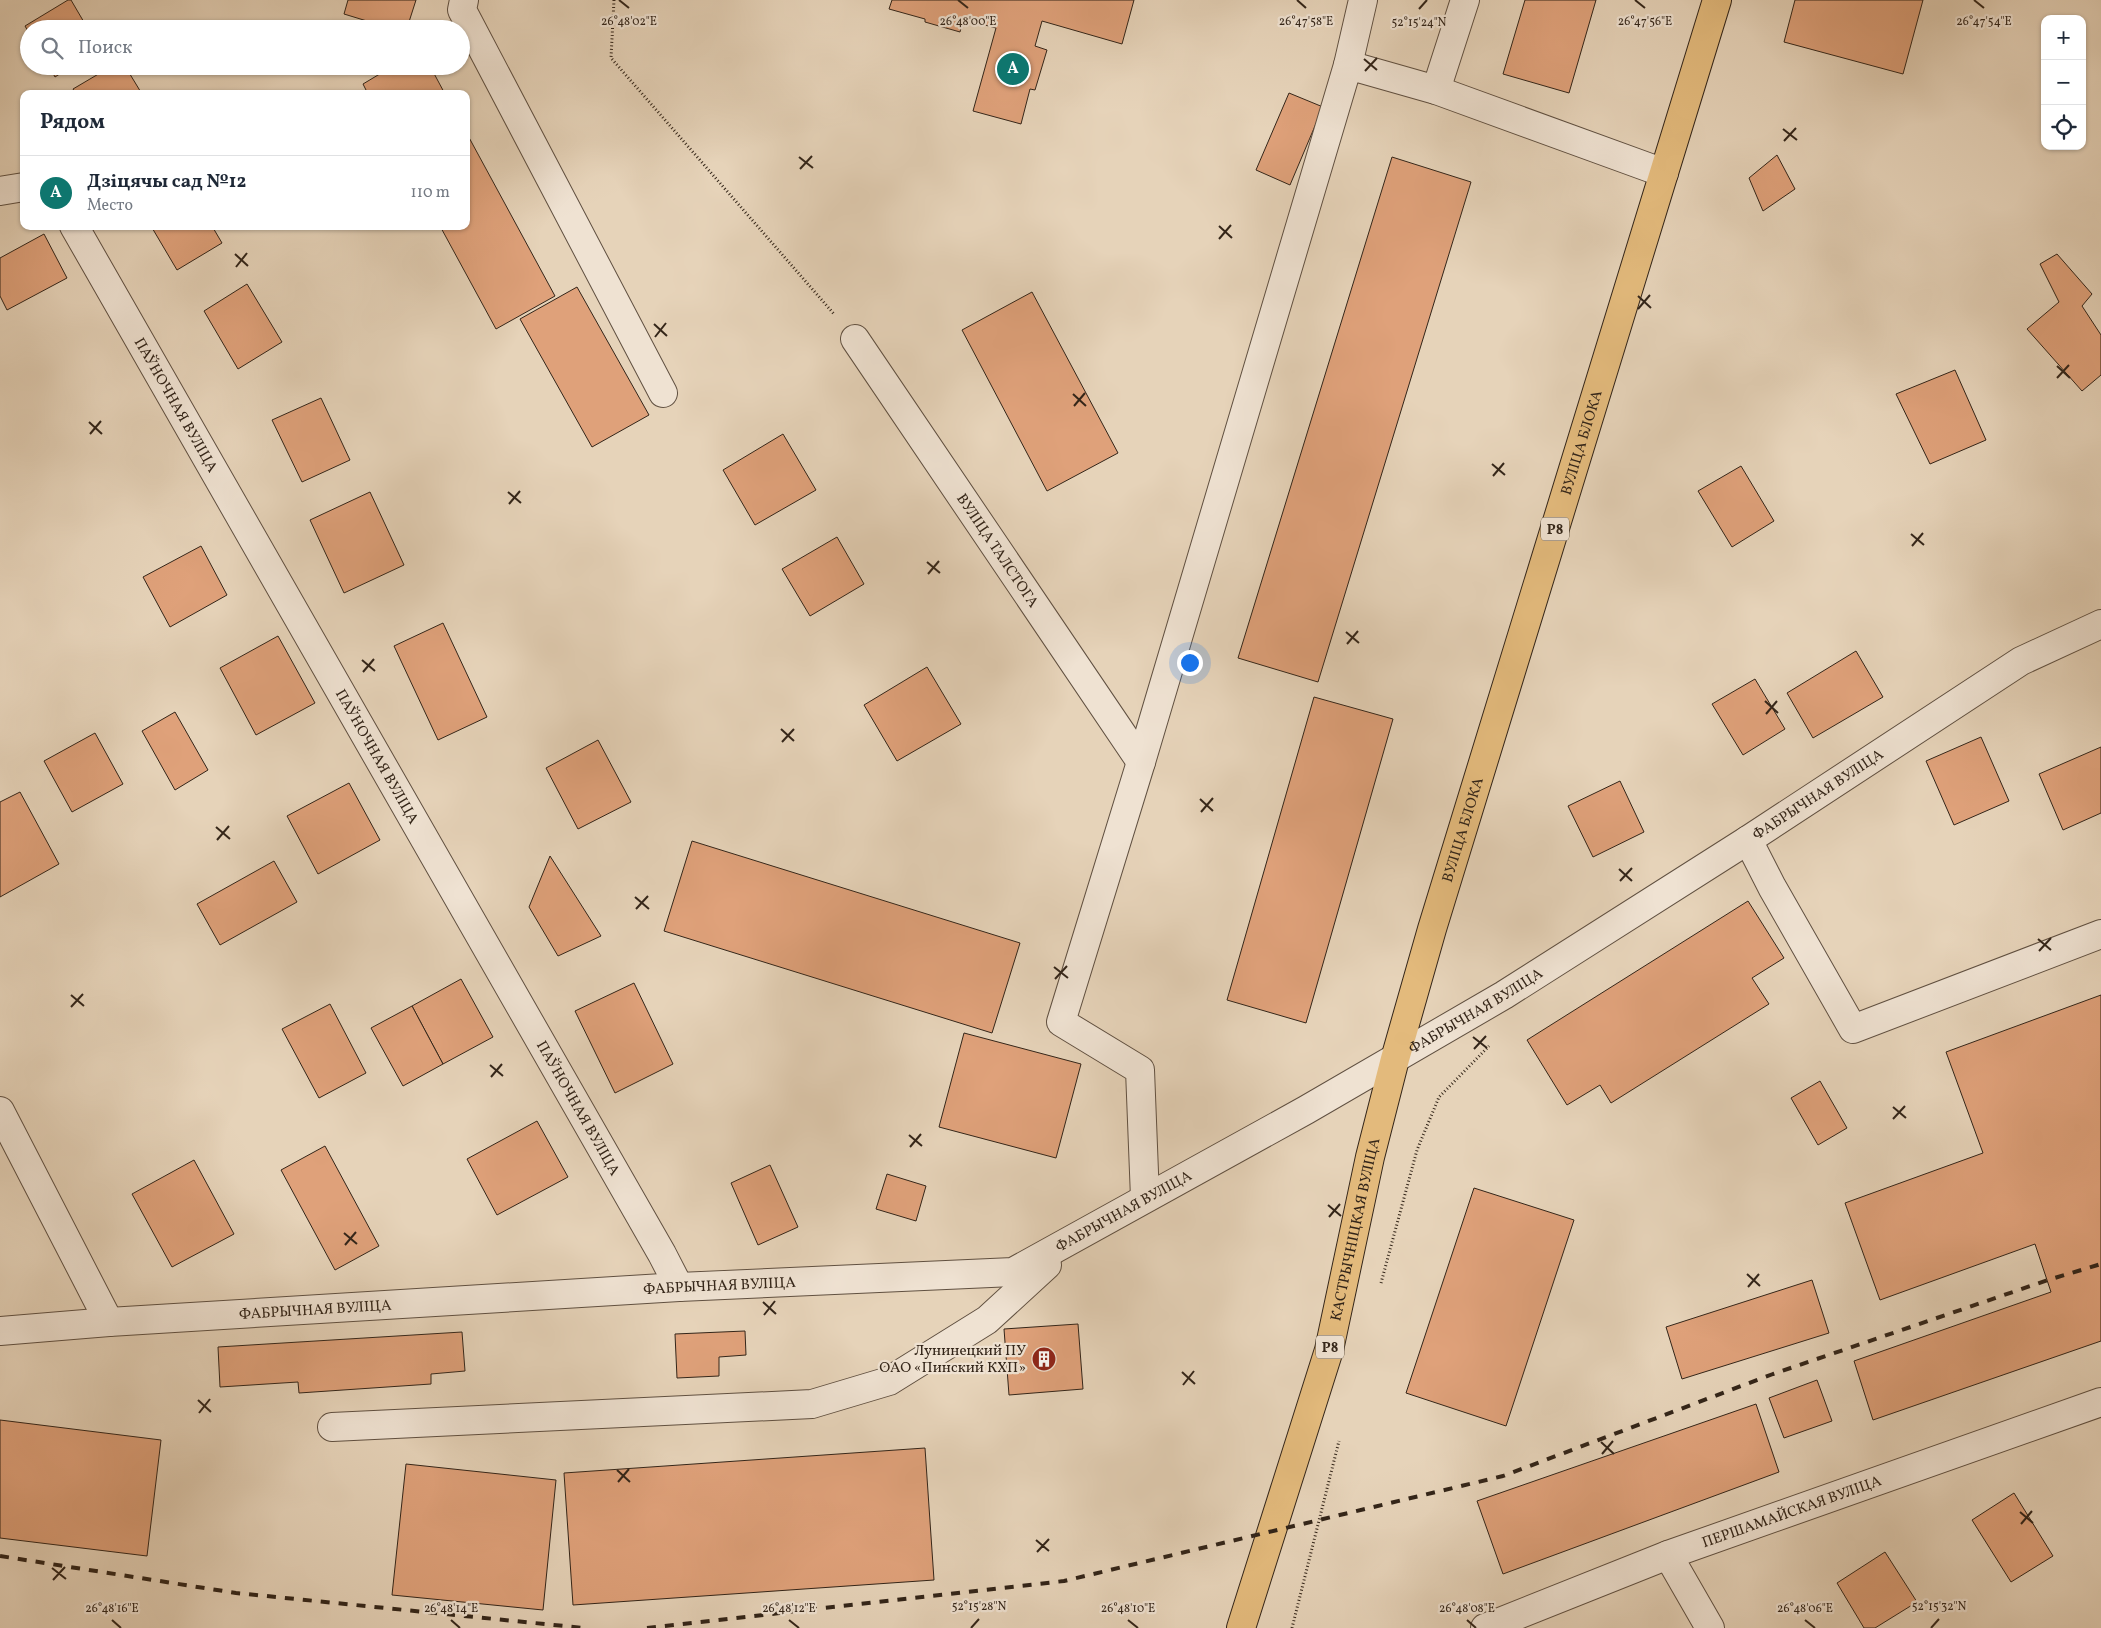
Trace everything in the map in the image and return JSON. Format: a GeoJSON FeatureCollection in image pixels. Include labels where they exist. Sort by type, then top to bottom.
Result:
{"type":"FeatureCollection","features":[{"type":"Feature","properties":{"kind":"main road","name":"ВУЛІЦА БЛОКА"},"geometry":{"type":"LineString","coordinates":[[1395,1060],[1435,920],[1717,0]]}},
{"type":"Feature","properties":{"kind":"main road","name":"КАСТРЫЧНІЦКАЯ ВУЛІЦА"},"geometry":{"type":"LineString","coordinates":[[1241,1628],[1329,1350],[1370,1157],[1395,1060]]}},
{"type":"Feature","properties":{"kind":"street"},"geometry":{"type":"LineString","coordinates":[[464,0],[462,10],[467,20]]}},
{"type":"Feature","properties":{"kind":"street"},"geometry":{"type":"LineString","coordinates":[[1145,1198],[1140,1070],[1061,1022],[1141,762],[1348,65],[1363,0]]}},
{"type":"Feature","properties":{"kind":"street"},"geometry":{"type":"LineString","coordinates":[[1436,90],[1465,0]]}},
{"type":"Feature","properties":{"kind":"street"},"geometry":{"type":"LineString","coordinates":[[470,25],[663,393]]}},
{"type":"Feature","properties":{"kind":"street"},"geometry":{"type":"LineString","coordinates":[[1348,65],[1436,90],[1664,173]]}},
{"type":"Feature","properties":{"kind":"street"},"geometry":{"type":"LineString","coordinates":[[0,191],[20,188]]}},
{"type":"Feature","properties":{"kind":"street","name":"ПАЎНОЧНАЯ ВУЛІЦА"},"geometry":{"type":"LineString","coordinates":[[76,230],[662,1254],[678,1287]]}},
{"type":"Feature","properties":{"kind":"street","name":"ВУЛІЦА ТАЛСТОГА"},"geometry":{"type":"LineString","coordinates":[[855,339],[1141,762]]}},
{"type":"Feature","properties":{"kind":"street","name":"ФАБРЫЧНАЯ ВУЛІЦА"},"geometry":{"type":"LineString","coordinates":[[0,1331],[109,1322],[678,1287],[1013,1272],[1395,1060],[1504,995],[1748,840],[2021,661],[2101,624]]}},
{"type":"Feature","properties":{"kind":"street"},"geometry":{"type":"LineString","coordinates":[[1748,840],[1772,887],[1853,1029],[2101,934]]}},
{"type":"Feature","properties":{"kind":"street"},"geometry":{"type":"LineString","coordinates":[[0,1111],[109,1322]]}},
{"type":"Feature","properties":{"kind":"street"},"geometry":{"type":"LineString","coordinates":[[332,1427],[812,1404],[889,1381],[987,1320],[1081,1233]]}},
{"type":"Feature","properties":{"kind":"street","name":"ПЕРШАМАЙСКАЯ ВУЛІЦА"},"geometry":{"type":"LineString","coordinates":[[1485,1628],[1668,1555],[2101,1402]]}},
{"type":"Feature","properties":{"kind":"street"},"geometry":{"type":"LineString","coordinates":[[1668,1555],[1710,1628]]}},
{"type":"Feature","properties":{"kind":"path"},"geometry":{"type":"LineString","coordinates":[[614,0],[611,58],[855,339]]}},
{"type":"Feature","properties":{"kind":"path"},"geometry":{"type":"LineString","coordinates":[[1379,1292],[1417,1150],[1439,1097],[1493,1041]]}},
{"type":"Feature","properties":{"kind":"path"},"geometry":{"type":"LineString","coordinates":[[1292,1628],[1341,1435]]}},
{"type":"Feature","properties":{"kind":"building"},"geometry":{"type":"Polygon","coordinates":[[[71,0],[83,20],[35,20],[71,0]]]}},
{"type":"Feature","properties":{"kind":"building"},"geometry":{"type":"Polygon","coordinates":[[[348,0],[416,0],[410,20],[364,20],[344,14],[348,0]]]}},
{"type":"Feature","properties":{"kind":"building"},"geometry":{"type":"Polygon","coordinates":[[[892,0],[1134,0],[1122,44],[1042,21],[1035,46],[1047,50],[1035,90],[1030,89],[1021,124],[973,111],[996,28],[963,19],[960,32],[925,22],[925,19],[889,9],[892,0]]]}},
{"type":"Feature","properties":{"kind":"building"},"geometry":{"type":"Polygon","coordinates":[[[1525,0],[1596,0],[1569,93],[1503,74],[1525,0]]]}},
{"type":"Feature","properties":{"kind":"building"},"geometry":{"type":"Polygon","coordinates":[[[1795,0],[1923,0],[1903,74],[1784,42],[1795,0]]]}},
{"type":"Feature","properties":{"kind":"building"},"geometry":{"type":"Polygon","coordinates":[[[97,75],[130,75],[140,90],[74,90],[97,75]]]}},
{"type":"Feature","properties":{"kind":"building"},"geometry":{"type":"Polygon","coordinates":[[[378,75],[435,75],[443,90],[366,90],[363,84],[378,75]]]}},
{"type":"Feature","properties":{"kind":"building"},"geometry":{"type":"Polygon","coordinates":[[[1289,93],[1323,107],[1290,185],[1256,170],[1289,93]]]}},
{"type":"Feature","properties":{"kind":"building"},"geometry":{"type":"Polygon","coordinates":[[[470,139],[555,296],[496,329],[442,230],[470,230],[470,139]]]}},
{"type":"Feature","properties":{"kind":"building"},"geometry":{"type":"Polygon","coordinates":[[[1777,155],[1795,189],[1763,211],[1749,178],[1777,155]]]}},
{"type":"Feature","properties":{"kind":"building"},"geometry":{"type":"Polygon","coordinates":[[[1392,157],[1471,182],[1318,682],[1238,658],[1392,157]]]}},
{"type":"Feature","properties":{"kind":"building"},"geometry":{"type":"Polygon","coordinates":[[[153,230],[214,230],[222,243],[177,270],[153,230]]]}},
{"type":"Feature","properties":{"kind":"building"},"geometry":{"type":"Polygon","coordinates":[[[44,234],[67,278],[7,310],[0,296],[0,258],[44,234]]]}},
{"type":"Feature","properties":{"kind":"building"},"geometry":{"type":"Polygon","coordinates":[[[2057,254],[2092,294],[2082,306],[2101,335],[2101,375],[2082,391],[2027,329],[2059,302],[2040,264],[2057,254]]]}},
{"type":"Feature","properties":{"kind":"building"},"geometry":{"type":"Polygon","coordinates":[[[247,284],[282,342],[238,369],[204,311],[247,284]]]}},
{"type":"Feature","properties":{"kind":"building"},"geometry":{"type":"Polygon","coordinates":[[[577,287],[649,415],[592,447],[520,319],[577,287]]]}},
{"type":"Feature","properties":{"kind":"building"},"geometry":{"type":"Polygon","coordinates":[[[1032,292],[1118,453],[1047,491],[962,330],[1032,292]]]}},
{"type":"Feature","properties":{"kind":"building"},"geometry":{"type":"Polygon","coordinates":[[[1955,370],[1986,440],[1930,464],[1896,394],[1955,370]]]}},
{"type":"Feature","properties":{"kind":"building"},"geometry":{"type":"Polygon","coordinates":[[[321,398],[350,460],[302,482],[272,420],[321,398]]]}},
{"type":"Feature","properties":{"kind":"building"},"geometry":{"type":"Polygon","coordinates":[[[783,434],[816,490],[755,525],[723,470],[783,434]]]}},
{"type":"Feature","properties":{"kind":"building"},"geometry":{"type":"Polygon","coordinates":[[[1741,466],[1774,521],[1732,547],[1698,491],[1741,466]]]}},
{"type":"Feature","properties":{"kind":"building"},"geometry":{"type":"Polygon","coordinates":[[[370,492],[404,565],[344,593],[310,520],[370,492]]]}},
{"type":"Feature","properties":{"kind":"building"},"geometry":{"type":"Polygon","coordinates":[[[837,537],[864,584],[810,616],[782,569],[837,537]]]}},
{"type":"Feature","properties":{"kind":"building"},"geometry":{"type":"Polygon","coordinates":[[[201,546],[227,595],[170,627],[143,577],[201,546]]]}},
{"type":"Feature","properties":{"kind":"building"},"geometry":{"type":"Polygon","coordinates":[[[443,623],[487,717],[438,740],[394,646],[443,623]]]}},
{"type":"Feature","properties":{"kind":"building"},"geometry":{"type":"Polygon","coordinates":[[[278,636],[315,703],[256,735],[220,668],[278,636]]]}},
{"type":"Feature","properties":{"kind":"building"},"geometry":{"type":"Polygon","coordinates":[[[1856,651],[1883,697],[1813,738],[1787,693],[1856,651]]]}},
{"type":"Feature","properties":{"kind":"building"},"geometry":{"type":"Polygon","coordinates":[[[927,667],[961,724],[897,761],[864,705],[927,667]]]}},
{"type":"Feature","properties":{"kind":"building"},"geometry":{"type":"Polygon","coordinates":[[[1755,679],[1785,729],[1743,755],[1712,704],[1755,679]]]}},
{"type":"Feature","properties":{"kind":"building"},"geometry":{"type":"Polygon","coordinates":[[[1314,697],[1393,719],[1306,1023],[1227,1000],[1314,697]]]}},
{"type":"Feature","properties":{"kind":"building"},"geometry":{"type":"Polygon","coordinates":[[[175,712],[208,770],[175,790],[142,731],[175,712]]]}},
{"type":"Feature","properties":{"kind":"building"},"geometry":{"type":"Polygon","coordinates":[[[95,733],[123,784],[72,812],[44,761],[95,733]]]}},
{"type":"Feature","properties":{"kind":"building"},"geometry":{"type":"Polygon","coordinates":[[[1981,737],[2009,801],[1954,825],[1926,761],[1981,737]]]}},
{"type":"Feature","properties":{"kind":"building"},"geometry":{"type":"Polygon","coordinates":[[[598,740],[631,802],[578,829],[546,768],[598,740]]]}},
{"type":"Feature","properties":{"kind":"building"},"geometry":{"type":"Polygon","coordinates":[[[2101,747],[2101,813],[2063,830],[2039,774],[2101,747]]]}},
{"type":"Feature","properties":{"kind":"building"},"geometry":{"type":"Polygon","coordinates":[[[1620,781],[1644,832],[1593,857],[1568,806],[1620,781]]]}},
{"type":"Feature","properties":{"kind":"building"},"geometry":{"type":"Polygon","coordinates":[[[349,783],[380,840],[318,874],[287,816],[349,783]]]}},
{"type":"Feature","properties":{"kind":"building"},"geometry":{"type":"Polygon","coordinates":[[[20,792],[59,864],[0,897],[0,802],[20,792]]]}},
{"type":"Feature","properties":{"kind":"building"},"geometry":{"type":"Polygon","coordinates":[[[692,841],[1020,943],[992,1033],[664,931],[692,841]]]}},
{"type":"Feature","properties":{"kind":"building"},"geometry":{"type":"Polygon","coordinates":[[[550,856],[601,936],[558,956],[529,907],[550,856]]]}},
{"type":"Feature","properties":{"kind":"building"},"geometry":{"type":"Polygon","coordinates":[[[274,861],[297,902],[220,945],[197,904],[274,861]]]}},
{"type":"Feature","properties":{"kind":"building"},"geometry":{"type":"Polygon","coordinates":[[[1748,901],[1784,958],[1752,978],[1769,1004],[1611,1103],[1600,1085],[1567,1105],[1527,1040],[1748,901]]]}},
{"type":"Feature","properties":{"kind":"building"},"geometry":{"type":"Polygon","coordinates":[[[461,979],[493,1037],[443,1064],[412,1006],[461,979]]]}},
{"type":"Feature","properties":{"kind":"building"},"geometry":{"type":"Polygon","coordinates":[[[634,983],[673,1064],[615,1093],[575,1011],[634,983]]]}},
{"type":"Feature","properties":{"kind":"building"},"geometry":{"type":"Polygon","coordinates":[[[2101,995],[2101,1341],[1873,1420],[1854,1361],[2051,1292],[2035,1244],[1880,1300],[1845,1203],[1983,1153],[1946,1052],[2101,995]]]}},
{"type":"Feature","properties":{"kind":"building"},"geometry":{"type":"Polygon","coordinates":[[[330,1004],[366,1073],[319,1098],[282,1029],[330,1004]]]}},
{"type":"Feature","properties":{"kind":"building"},"geometry":{"type":"Polygon","coordinates":[[[412,1006],[443,1064],[403,1086],[371,1028],[412,1006]]]}},
{"type":"Feature","properties":{"kind":"building"},"geometry":{"type":"Polygon","coordinates":[[[964,1033],[1081,1064],[1056,1158],[939,1127],[964,1033]]]}},
{"type":"Feature","properties":{"kind":"building"},"geometry":{"type":"Polygon","coordinates":[[[1820,1081],[1847,1128],[1818,1145],[1791,1098],[1820,1081]]]}},
{"type":"Feature","properties":{"kind":"building"},"geometry":{"type":"Polygon","coordinates":[[[537,1121],[568,1177],[497,1215],[467,1159],[537,1121]]]}},
{"type":"Feature","properties":{"kind":"building"},"geometry":{"type":"Polygon","coordinates":[[[325,1146],[379,1246],[335,1270],[281,1170],[325,1146]]]}},
{"type":"Feature","properties":{"kind":"building"},"geometry":{"type":"Polygon","coordinates":[[[194,1160],[234,1234],[172,1267],[132,1194],[194,1160]]]}},
{"type":"Feature","properties":{"kind":"building"},"geometry":{"type":"Polygon","coordinates":[[[770,1165],[798,1227],[758,1245],[731,1183],[770,1165]]]}},
{"type":"Feature","properties":{"kind":"building"},"geometry":{"type":"Polygon","coordinates":[[[887,1174],[926,1186],[916,1221],[876,1209],[887,1174]]]}},
{"type":"Feature","properties":{"kind":"building"},"geometry":{"type":"Polygon","coordinates":[[[1474,1188],[1574,1220],[1506,1426],[1406,1393],[1474,1188]]]}},
{"type":"Feature","properties":{"kind":"building"},"geometry":{"type":"Polygon","coordinates":[[[1812,1280],[1829,1333],[1682,1379],[1666,1327],[1812,1280]]]}},
{"type":"Feature","properties":{"kind":"building","name":"Лунинецкий ПУ ОАО «Пинский КХП»"},"geometry":{"type":"Polygon","coordinates":[[[1078,1324],[1083,1389],[1009,1395],[1004,1329],[1078,1324]]]}},
{"type":"Feature","properties":{"kind":"building"},"geometry":{"type":"Polygon","coordinates":[[[745,1331],[746,1355],[719,1357],[719,1376],[677,1378],[675,1334],[745,1331]]]}},
{"type":"Feature","properties":{"kind":"building"},"geometry":{"type":"Polygon","coordinates":[[[462,1332],[465,1371],[431,1374],[431,1384],[299,1393],[298,1382],[220,1387],[218,1347],[462,1332]]]}},
{"type":"Feature","properties":{"kind":"building"},"geometry":{"type":"Polygon","coordinates":[[[1817,1380],[1832,1421],[1784,1438],[1769,1398],[1817,1380]]]}},
{"type":"Feature","properties":{"kind":"building"},"geometry":{"type":"Polygon","coordinates":[[[1756,1404],[1779,1472],[1503,1574],[1477,1501],[1756,1404]]]}},
{"type":"Feature","properties":{"kind":"building"},"geometry":{"type":"Polygon","coordinates":[[[0,1420],[161,1440],[147,1556],[0,1538],[0,1420]]]}},
{"type":"Feature","properties":{"kind":"building"},"geometry":{"type":"Polygon","coordinates":[[[925,1448],[934,1580],[573,1605],[564,1473],[925,1448]]]}},
{"type":"Feature","properties":{"kind":"building"},"geometry":{"type":"Polygon","coordinates":[[[406,1464],[556,1480],[543,1610],[392,1595],[406,1464]]]}},
{"type":"Feature","properties":{"kind":"building"},"geometry":{"type":"Polygon","coordinates":[[[2014,1493],[2053,1556],[2011,1582],[1972,1520],[2014,1493]]]}},
{"type":"Feature","properties":{"kind":"building"},"geometry":{"type":"Polygon","coordinates":[[[1885,1552],[1917,1602],[1875,1628],[1864,1628],[1837,1583],[1885,1552]]]}},
{"type":"Feature","properties":{"kind":"railway"},"geometry":{"type":"LineString","coordinates":[[647,1628],[1064,1581],[1503,1476],[1773,1374],[2048,1280],[2101,1264]]}},
{"type":"Feature","properties":{"kind":"railway"},"geometry":{"type":"LineString","coordinates":[[0,1556],[236,1593],[584,1628]]}},
{"type":"Feature","properties":{"kind":"place","name":"Дзіцячы сад №12"},"geometry":{"type":"Point","coordinates":[1013,69]}},
{"type":"Feature","properties":{"kind":"place","name":"Лунинецкий ПУ ОАО «Пинский КХП»"},"geometry":{"type":"Point","coordinates":[1044,1359]}}]}
